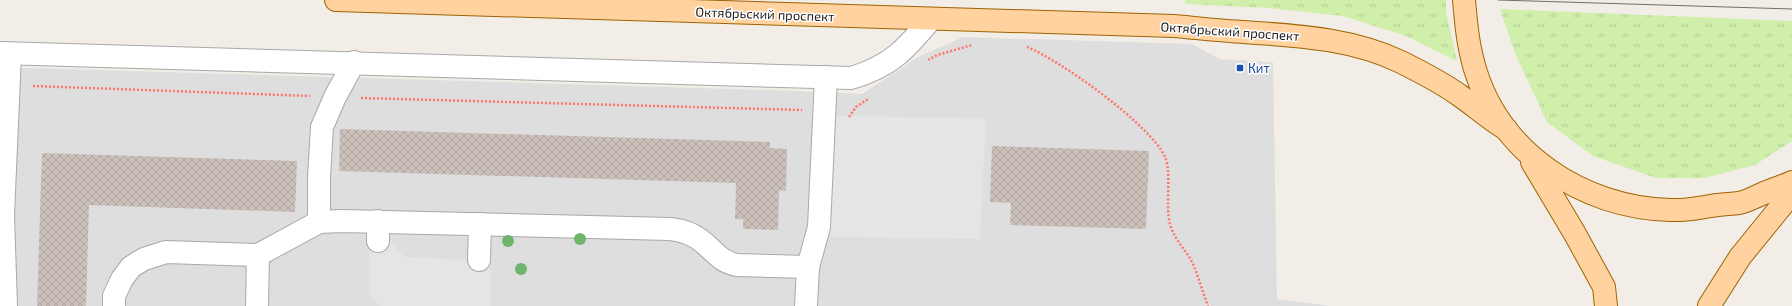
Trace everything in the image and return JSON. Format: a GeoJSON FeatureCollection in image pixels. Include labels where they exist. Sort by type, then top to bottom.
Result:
{"type":"FeatureCollection","features":[{"type":"Feature","properties":{"kind":"main road","name":"Октябрьский проспект"},"geometry":{"type":"LineString","coordinates":[[336,0],[1174,26],[1288,34],[1332,40],[1368,48],[1434,79],[1460,95],[1491,121],[1506,129]]}},
{"type":"Feature","properties":{"kind":"main road"},"geometry":{"type":"LineString","coordinates":[[1464,0],[1466,29],[1475,70],[1493,110],[1506,129],[1524,149],[1546,169],[1569,184],[1594,196],[1619,204],[1651,209],[1689,209],[1739,203],[1792,182]]}},
{"type":"Feature","properties":{"kind":"main road"},"geometry":{"type":"LineString","coordinates":[[1524,149],[1575,234],[1604,287],[1606,306]]}},
{"type":"Feature","properties":{"kind":"main road"},"geometry":{"type":"LineString","coordinates":[[1708,306],[1740,257],[1792,193]]}},
{"type":"Feature","properties":{"kind":"street"},"geometry":{"type":"LineString","coordinates":[[6,306],[2,215],[10,85],[5,53],[354,62],[851,78],[884,65],[910,44],[931,19]]}},
{"type":"Feature","properties":{"kind":"street"},"geometry":{"type":"LineString","coordinates":[[319,222],[319,177],[322,127],[334,97],[354,62]]}},
{"type":"Feature","properties":{"kind":"street"},"geometry":{"type":"LineString","coordinates":[[806,306],[808,267],[820,227],[826,77]]}},
{"type":"Feature","properties":{"kind":"street"},"geometry":{"type":"LineString","coordinates":[[114,306],[114,296],[122,279],[131,267],[144,259],[166,252],[258,255],[319,222],[378,231],[480,224],[680,230],[704,243],[719,258],[728,263],[737,265],[808,267]]}},
{"type":"Feature","properties":{"kind":"street"},"geometry":{"type":"LineString","coordinates":[[479,260],[480,224]]}},
{"type":"Feature","properties":{"kind":"street"},"geometry":{"type":"LineString","coordinates":[[257,306],[258,255]]}},
{"type":"Feature","properties":{"kind":"path"},"geometry":{"type":"LineString","coordinates":[[924,62],[937,54],[978,43]]}},
{"type":"Feature","properties":{"kind":"path"},"geometry":{"type":"LineString","coordinates":[[1022,45],[1047,56],[1097,90],[1157,142],[1166,159],[1169,223],[1176,239],[1191,261],[1208,306]]}},
{"type":"Feature","properties":{"kind":"path"},"geometry":{"type":"LineString","coordinates":[[10,85],[334,97],[824,110]]}},
{"type":"Feature","properties":{"kind":"path"},"geometry":{"type":"LineString","coordinates":[[848,118],[856,107],[874,95]]}},
{"type":"Feature","properties":{"kind":"shaded area"},"geometry":{"type":"Polygon","coordinates":[[[963,37],[1192,44],[1220,59],[1273,62],[1277,299],[1330,306],[0,306],[0,67],[862,94],[920,56],[963,37]]]}},
{"type":"Feature","properties":{"kind":"shaded area"},"geometry":{"type":"Polygon","coordinates":[[[830,116],[986,118],[980,239],[827,237],[830,116]]]}},
{"type":"Feature","properties":{"kind":"shaded area"},"geometry":{"type":"Polygon","coordinates":[[[369,241],[391,241],[404,257],[490,261],[490,306],[381,306],[370,297],[369,241]]]}},
{"type":"Feature","properties":{"kind":"green space"},"geometry":{"type":"Polygon","coordinates":[[[1185,0],[1446,0],[1446,12],[1457,61],[1406,36],[1343,16],[1268,8],[1186,4],[1185,0]]]}},
{"type":"Feature","properties":{"kind":"green space"},"geometry":{"type":"Polygon","coordinates":[[[1500,9],[1792,21],[1792,141],[1755,165],[1704,178],[1656,178],[1593,156],[1547,122],[1515,53],[1500,9]]]}},
{"type":"Feature","properties":{"kind":"building"},"geometry":{"type":"Polygon","coordinates":[[[340,129],[770,142],[770,148],[787,149],[786,191],[779,190],[778,230],[743,229],[743,219],[735,219],[736,183],[339,171],[340,129]]]}},
{"type":"Feature","properties":{"kind":"building"},"geometry":{"type":"Polygon","coordinates":[[[992,146],[1149,151],[1146,229],[1010,225],[1011,203],[990,202],[992,146]]]}},
{"type":"Feature","properties":{"kind":"building"},"geometry":{"type":"Polygon","coordinates":[[[42,153],[297,161],[295,212],[89,205],[86,306],[37,306],[42,153]]]}},
{"type":"Feature","properties":{"kind":"tram line"},"geometry":{"type":"LineString","coordinates":[[1498,0],[1792,9]]}},
{"type":"Feature","properties":{"kind":"place","name":"Кит"},"geometry":{"type":"Point","coordinates":[1240,68]}}]}
